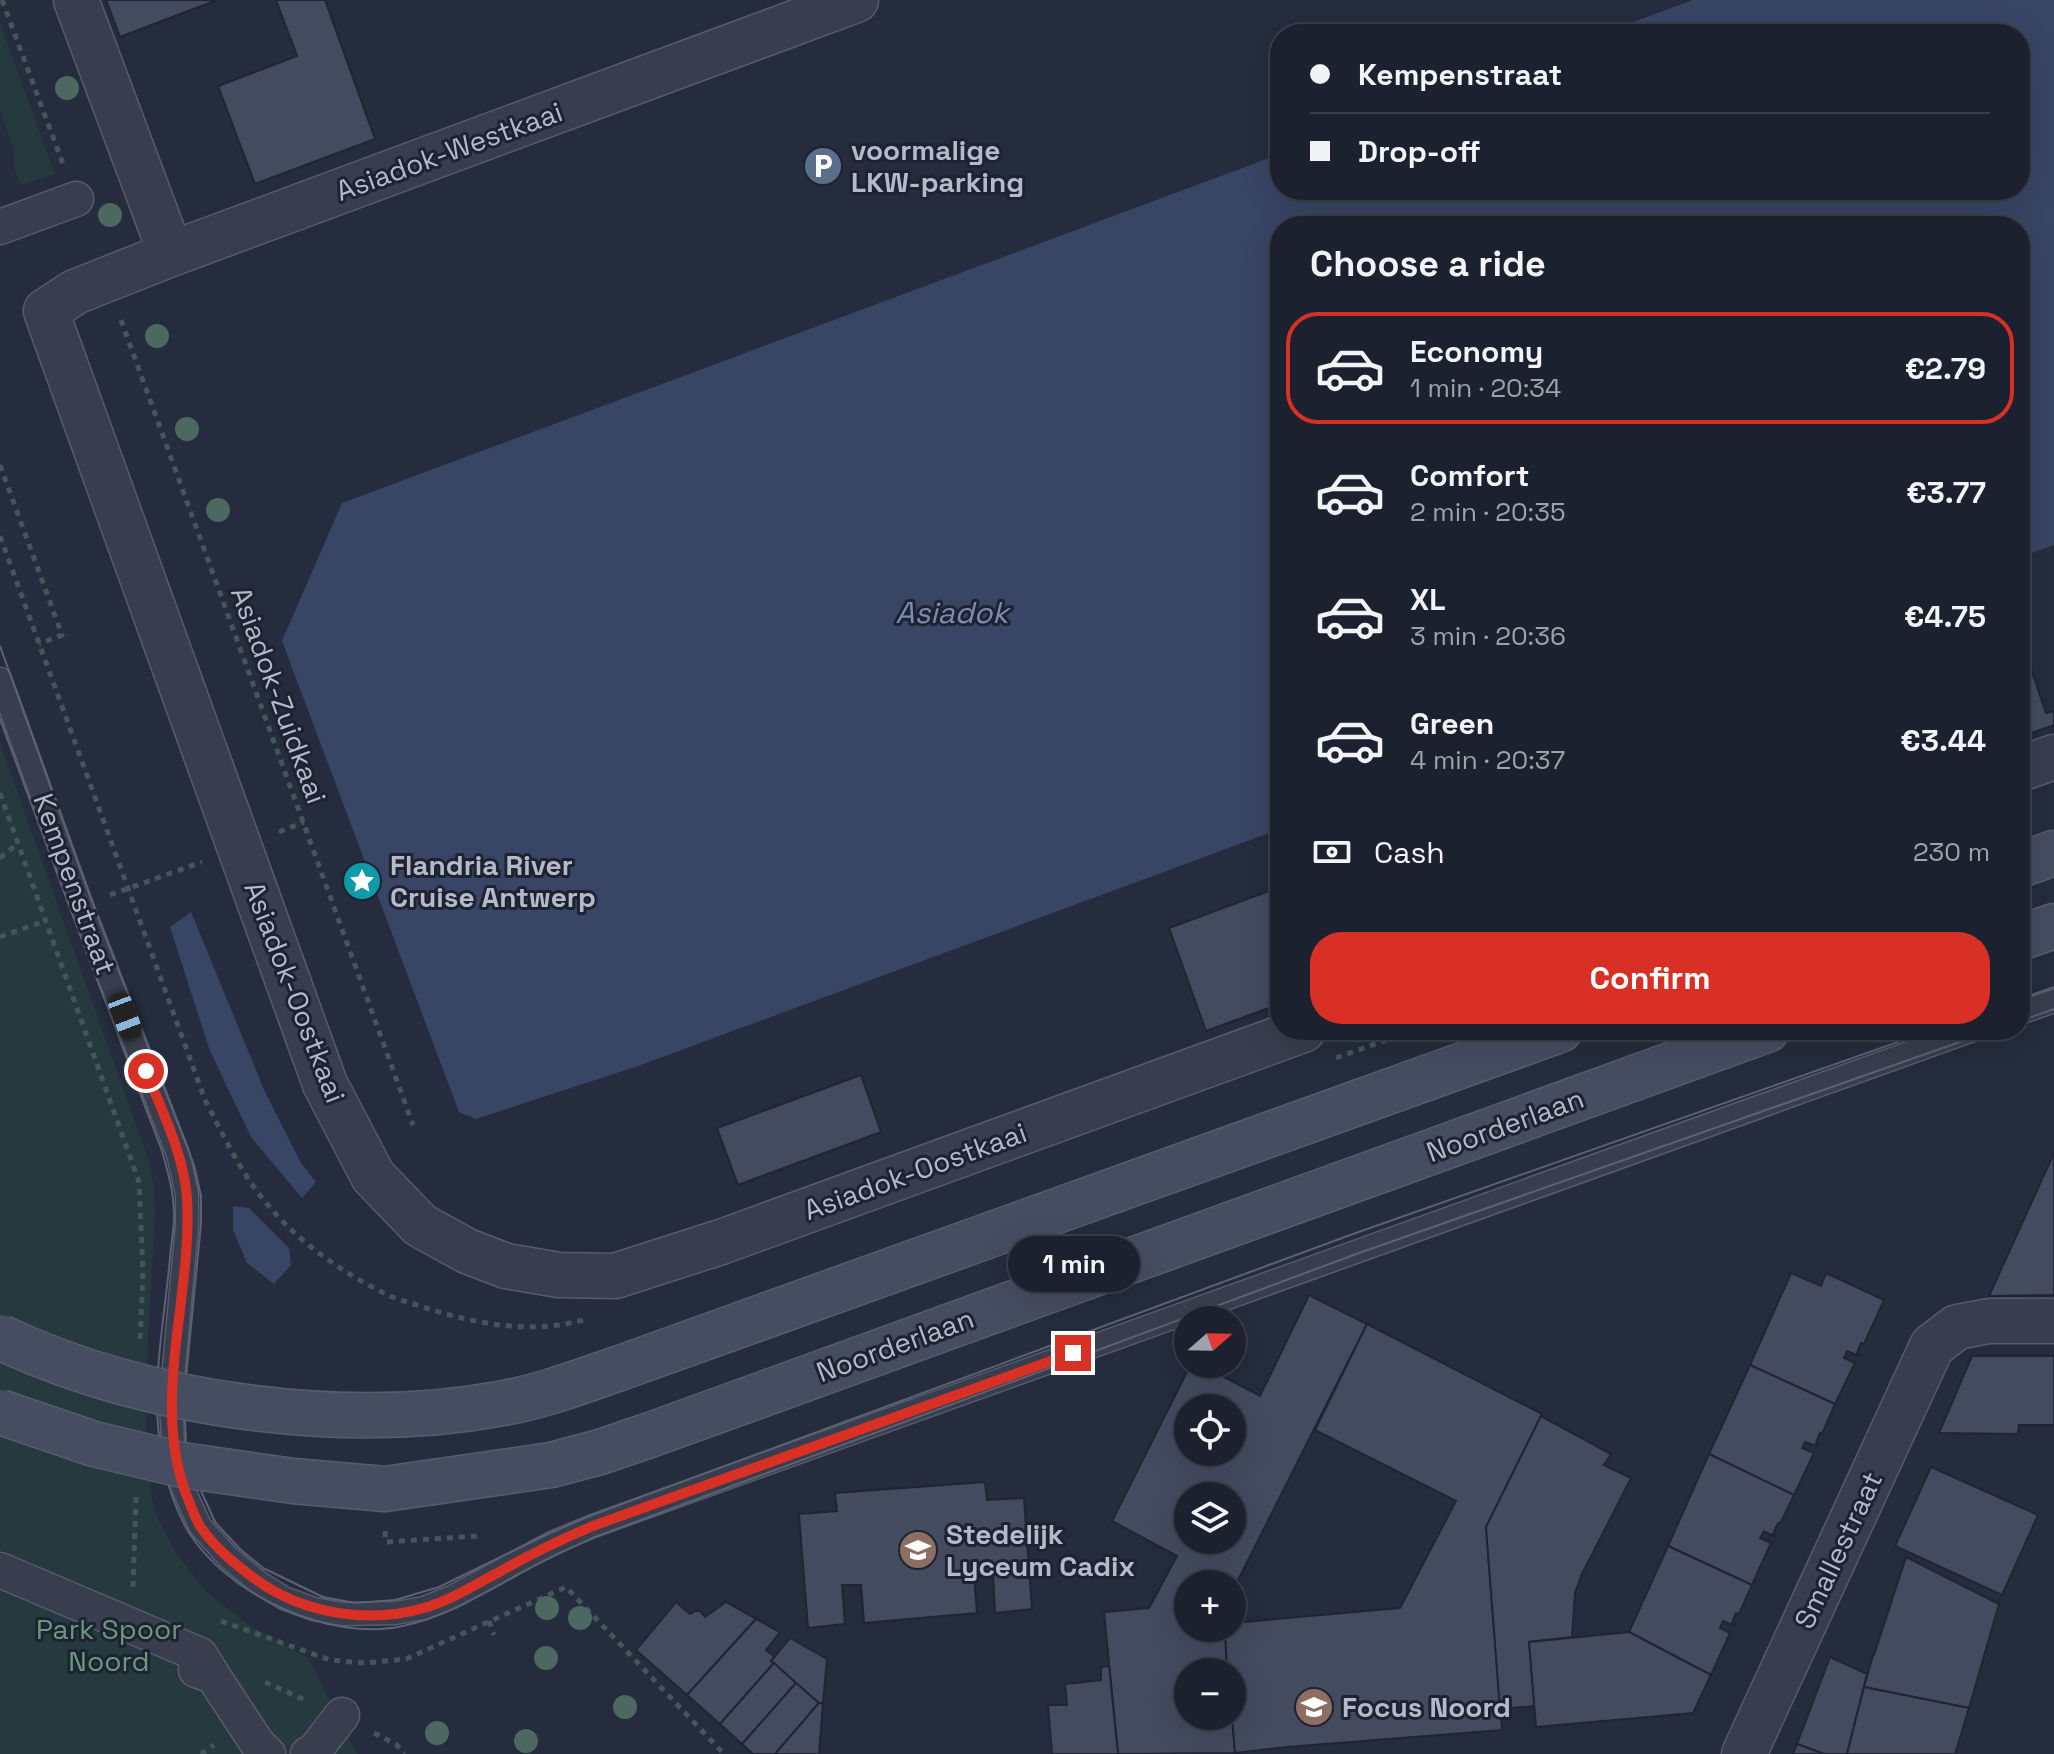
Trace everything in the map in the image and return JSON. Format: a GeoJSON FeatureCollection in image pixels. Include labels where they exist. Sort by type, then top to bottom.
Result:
{"type":"FeatureCollection","features":[{"type":"Feature","properties":{"kind":"main road"},"geometry":{"type":"LineString","coordinates":[[2030,861],[2054,853]]}},
{"type":"Feature","properties":{"kind":"main road"},"geometry":{"type":"LineString","coordinates":[[2030,934],[2054,926]]}},
{"type":"Feature","properties":{"kind":"main road"},"geometry":{"type":"LineString","coordinates":[[0,1337],[37,1355],[105,1378],[197,1399],[273,1410],[357,1417],[439,1412],[504,1403],[563,1388],[620,1368],[1532,1040]]}},
{"type":"Feature","properties":{"kind":"main road","name":"Noorderlaan"},"geometry":{"type":"LineString","coordinates":[[0,1412],[94,1444],[182,1465],[308,1483],[385,1489],[551,1465],[650,1435],[1739,1040]]}},
{"type":"Feature","properties":{"kind":"street"},"geometry":{"type":"LineString","coordinates":[[76,0],[171,254]]}},
{"type":"Feature","properties":{"kind":"street","name":"Asiadok-Westkaai"},"geometry":{"type":"LineString","coordinates":[[46,311],[75,292],[171,254],[856,0]]}},
{"type":"Feature","properties":{"kind":"street"},"geometry":{"type":"LineString","coordinates":[[0,227],[76,199]]}},
{"type":"Feature","properties":{"kind":"street","name":"Asiadok-Oostkaai"},"geometry":{"type":"LineString","coordinates":[[46,311],[325,1084],[373,1176],[420,1225],[467,1251],[506,1266],[559,1275],[615,1276],[1315,1046]]}},
{"type":"Feature","properties":{"kind":"street"},"geometry":{"type":"LineString","coordinates":[[2030,765],[2054,757]]}},
{"type":"Feature","properties":{"kind":"street","name":"Smallestraat"},"geometry":{"type":"LineString","coordinates":[[1744,1754],[1932,1346],[1957,1327],[1989,1321],[2054,1321]]}},
{"type":"Feature","properties":{"kind":"street"},"geometry":{"type":"LineString","coordinates":[[0,1570],[200,1655],[204,1673],[268,1754]]}},
{"type":"Feature","properties":{"kind":"street"},"geometry":{"type":"LineString","coordinates":[[308,1754],[315,1750],[342,1715]]}},
{"type":"Feature","properties":{"kind":"lane","name":"Kempenstraat"},"geometry":{"type":"LineString","coordinates":[[0,679],[82,906],[178,1154],[187,1194],[187,1226],[171,1399],[173,1443],[182,1486],[200,1526],[228,1557],[284,1598],[314,1609],[365,1615],[424,1608],[452,1597],[554,1542],[593,1526],[1945,1040]]}},
{"type":"Feature","properties":{"kind":"lane"},"geometry":{"type":"LineString","coordinates":[[2030,1009],[2054,1001]]}},
{"type":"Feature","properties":{"kind":"path"},"geometry":{"type":"LineString","coordinates":[[2,0],[76,199]]}},
{"type":"Feature","properties":{"kind":"path","name":"Asiadok-Zuidkaai"},"geometry":{"type":"LineString","coordinates":[[106,279],[413,1125]]}},
{"type":"Feature","properties":{"kind":"path"},"geometry":{"type":"LineString","coordinates":[[0,465],[62,635],[39,644]]}},
{"type":"Feature","properties":{"kind":"path"},"geometry":{"type":"LineString","coordinates":[[0,536],[205,1100],[237,1161],[267,1205],[296,1235],[341,1268],[391,1297],[449,1315],[505,1327],[568,1325],[593,1318]]}},
{"type":"Feature","properties":{"kind":"path"},"geometry":{"type":"LineString","coordinates":[[0,793],[139,1182],[143,1271],[140,1351]]}},
{"type":"Feature","properties":{"kind":"path"},"geometry":{"type":"LineString","coordinates":[[0,858],[18,843]]}},
{"type":"Feature","properties":{"kind":"path"},"geometry":{"type":"LineString","coordinates":[[0,937],[45,921]]}},
{"type":"Feature","properties":{"kind":"path"},"geometry":{"type":"LineString","coordinates":[[1315,1046],[1352,1040]]}},
{"type":"Feature","properties":{"kind":"path"},"geometry":{"type":"LineString","coordinates":[[133,1588],[136,1493]]}},
{"type":"Feature","properties":{"kind":"path"},"geometry":{"type":"LineString","coordinates":[[566,1587],[724,1754]]}},
{"type":"Feature","properties":{"kind":"path"},"geometry":{"type":"LineString","coordinates":[[489,1621],[494,1635]]}},
{"type":"Feature","properties":{"kind":"path"},"geometry":{"type":"LineString","coordinates":[[397,1745],[404,1754]]}},
{"type":"Feature","properties":{"kind":"green space"},"geometry":{"type":"Polygon","coordinates":[[[0,23],[55,174],[21,185],[14,168],[14,149],[0,111],[0,23]]]}},
{"type":"Feature","properties":{"kind":"green space","name":"Park Spoor Noord"},"geometry":{"type":"Polygon","coordinates":[[[0,743],[150,1164],[155,1213],[146,1431],[152,1500],[160,1523],[177,1554],[206,1592],[249,1625],[308,1658],[357,1754],[0,1754],[0,743]]]}},
{"type":"Feature","properties":{"kind":"water","name":"Asiadok"},"geometry":{"type":"Polygon","coordinates":[[[1693,0],[2054,0],[2054,545],[2030,553],[2030,216],[1270,216],[1270,833],[638,1066],[476,1119],[459,1112],[282,641],[342,503],[1270,158],[1270,200],[2030,200],[2030,24],[1628,24],[1693,0]]]}},
{"type":"Feature","properties":{"kind":"water"},"geometry":{"type":"Polygon","coordinates":[[[191,912],[265,1092],[301,1163],[316,1182],[302,1198],[251,1137],[210,1051],[170,927],[191,912]]]}},
{"type":"Feature","properties":{"kind":"water"},"geometry":{"type":"Polygon","coordinates":[[[233,1206],[249,1208],[289,1248],[291,1265],[274,1284],[247,1263],[233,1230],[233,1206]]]}},
{"type":"Feature","properties":{"kind":"building"},"geometry":{"type":"Polygon","coordinates":[[[106,0],[217,0],[120,37],[106,0]]]}},
{"type":"Feature","properties":{"kind":"building"},"geometry":{"type":"Polygon","coordinates":[[[276,0],[325,0],[375,139],[255,184],[218,86],[297,56],[276,0]]]}},
{"type":"Feature","properties":{"kind":"building"},"geometry":{"type":"Polygon","coordinates":[[[2030,673],[2046,713],[2054,711],[2054,725],[2030,733],[2030,673]]]}},
{"type":"Feature","properties":{"kind":"building"},"geometry":{"type":"Polygon","coordinates":[[[1270,891],[1270,1008],[1206,1031],[1169,928],[1270,891]]]}},
{"type":"Feature","properties":{"kind":"building"},"geometry":{"type":"Polygon","coordinates":[[[861,1075],[881,1132],[738,1185],[717,1128],[861,1075]]]}},
{"type":"Feature","properties":{"kind":"building"},"geometry":{"type":"Polygon","coordinates":[[[2054,1153],[2054,1295],[1989,1296],[2054,1153]]]}},
{"type":"Feature","properties":{"kind":"building"},"geometry":{"type":"Polygon","coordinates":[[[1791,1273],[1821,1286],[1826,1273],[1884,1300],[1864,1344],[1861,1343],[1857,1353],[1859,1356],[1847,1351],[1844,1358],[1855,1363],[1835,1404],[1750,1365],[1791,1273]]]}},
{"type":"Feature","properties":{"kind":"building"},"geometry":{"type":"Polygon","coordinates":[[[1309,1295],[1367,1324],[1243,1570],[1174,1570],[1174,1642],[1226,1642],[1226,1658],[1174,1658],[1174,1730],[1233,1730],[1235,1753],[1118,1754],[1104,1612],[1149,1608],[1177,1556],[1112,1521],[1174,1398],[1174,1466],[1246,1466],[1246,1394],[1176,1394],[1184,1378],[1226,1378],[1260,1396],[1309,1295]]]}},
{"type":"Feature","properties":{"kind":"building"},"geometry":{"type":"Polygon","coordinates":[[[1367,1324],[1542,1414],[1486,1527],[1502,1730],[1235,1753],[1233,1730],[1246,1730],[1246,1658],[1226,1658],[1226,1642],[1246,1642],[1246,1622],[1400,1608],[1456,1501],[1315,1430],[1367,1324]]]}},
{"type":"Feature","properties":{"kind":"building"},"geometry":{"type":"Polygon","coordinates":[[[1972,1356],[2054,1356],[2054,1425],[2019,1425],[2018,1434],[1939,1433],[1972,1356]]]}},
{"type":"Feature","properties":{"kind":"building"},"geometry":{"type":"Polygon","coordinates":[[[1750,1365],[1835,1404],[1820,1433],[1818,1445],[1805,1442],[1802,1448],[1814,1453],[1794,1495],[1709,1454],[1750,1365]]]}},
{"type":"Feature","properties":{"kind":"building"},"geometry":{"type":"Polygon","coordinates":[[[1541,1416],[1611,1454],[1604,1465],[1631,1478],[1582,1574],[1575,1593],[1572,1637],[1529,1642],[1535,1706],[1500,1709],[1486,1527],[1541,1416]]]}},
{"type":"Feature","properties":{"kind":"building"},"geometry":{"type":"Polygon","coordinates":[[[1709,1454],[1794,1495],[1773,1534],[1775,1537],[1764,1531],[1760,1538],[1771,1543],[1752,1585],[1668,1546],[1709,1454]]]}},
{"type":"Feature","properties":{"kind":"building"},"geometry":{"type":"Polygon","coordinates":[[[1931,1467],[2038,1515],[2002,1595],[1895,1546],[1931,1467]]]}},
{"type":"Feature","properties":{"kind":"building"},"geometry":{"type":"Polygon","coordinates":[[[985,1482],[987,1500],[1024,1498],[1032,1609],[995,1613],[993,1574],[974,1577],[977,1613],[864,1623],[861,1585],[842,1585],[845,1624],[808,1628],[799,1514],[837,1511],[835,1493],[985,1482]]]}},
{"type":"Feature","properties":{"kind":"building"},"geometry":{"type":"Polygon","coordinates":[[[1668,1546],[1752,1585],[1739,1614],[1736,1613],[1732,1623],[1735,1626],[1723,1621],[1720,1628],[1730,1633],[1711,1675],[1629,1632],[1668,1546]]]}},
{"type":"Feature","properties":{"kind":"building"},"geometry":{"type":"Polygon","coordinates":[[[1906,1557],[1999,1604],[1969,1708],[1864,1687],[1906,1557]]]}},
{"type":"Feature","properties":{"kind":"building"},"geometry":{"type":"Polygon","coordinates":[[[676,1602],[690,1614],[700,1611],[705,1617],[726,1602],[756,1619],[687,1695],[636,1650],[676,1602]]]}},
{"type":"Feature","properties":{"kind":"building"},"geometry":{"type":"Polygon","coordinates":[[[756,1619],[780,1632],[766,1650],[775,1657],[771,1661],[774,1663],[720,1724],[687,1695],[756,1619]]]}},
{"type":"Feature","properties":{"kind":"building"},"geometry":{"type":"Polygon","coordinates":[[[1629,1632],[1711,1675],[1693,1713],[1536,1727],[1529,1642],[1629,1632]]]}},
{"type":"Feature","properties":{"kind":"building"},"geometry":{"type":"Polygon","coordinates":[[[790,1638],[827,1659],[823,1703],[819,1703],[771,1661],[790,1638]]]}},
{"type":"Feature","properties":{"kind":"building"},"geometry":{"type":"Polygon","coordinates":[[[1830,1657],[1867,1674],[1847,1754],[1824,1754],[1797,1744],[1830,1657]]]}},
{"type":"Feature","properties":{"kind":"building"},"geometry":{"type":"Polygon","coordinates":[[[774,1663],[796,1683],[742,1744],[720,1724],[774,1663]]]}},
{"type":"Feature","properties":{"kind":"building"},"geometry":{"type":"Polygon","coordinates":[[[1109,1666],[1118,1754],[1052,1754],[1048,1705],[1067,1705],[1065,1684],[1101,1680],[1101,1667],[1109,1666]]]}},
{"type":"Feature","properties":{"kind":"building"},"geometry":{"type":"Polygon","coordinates":[[[796,1683],[819,1703],[775,1754],[753,1754],[742,1744],[796,1683]]]}},
{"type":"Feature","properties":{"kind":"building"},"geometry":{"type":"Polygon","coordinates":[[[1864,1687],[1969,1708],[1955,1754],[1847,1754],[1864,1687]]]}},
{"type":"Feature","properties":{"kind":"building"},"geometry":{"type":"Polygon","coordinates":[[[819,1703],[823,1703],[819,1754],[775,1754],[819,1703]]]}},
{"type":"Feature","properties":{"kind":"building"},"geometry":{"type":"Polygon","coordinates":[[[1797,1744],[1824,1754],[1793,1754],[1797,1744]]]}},
{"type":"Feature","properties":{"kind":"tram line"},"geometry":{"type":"LineString","coordinates":[[0,646],[92,902],[194,1165],[201,1196],[201,1224],[184,1398],[186,1442],[197,1482],[215,1522],[240,1549],[263,1568],[323,1597],[355,1603],[395,1600],[439,1587],[592,1515],[1353,1234],[1904,1040]]}},
{"type":"Feature","properties":{"kind":"tram line"},"geometry":{"type":"LineString","coordinates":[[0,719],[162,1151],[170,1183],[174,1221],[159,1358],[157,1409],[163,1463],[173,1498],[188,1531],[205,1554],[228,1575],[282,1608],[344,1627],[374,1629],[403,1626],[434,1617],[595,1537],[1359,1253],[1966,1040]]}},
{"type":"Feature","properties":{"kind":"tram line"},"geometry":{"type":"LineString","coordinates":[[2030,995],[2054,987]]}},
{"type":"Feature","properties":{"kind":"tram line"},"geometry":{"type":"LineString","coordinates":[[2030,1017],[2054,1009]]}},
{"type":"Feature","properties":{"kind":"place","name":"voormalige LKW-parking"},"geometry":{"type":"Point","coordinates":[823,166]}},
{"type":"Feature","properties":{"kind":"place","name":"Flandria River Cruise Antwerp"},"geometry":{"type":"Point","coordinates":[362,881]}},
{"type":"Feature","properties":{"kind":"place","name":"Stedelijk Lyceum Cadix"},"geometry":{"type":"Point","coordinates":[918,1550]}},
{"type":"Feature","properties":{"kind":"place","name":"Focus Noord"},"geometry":{"type":"Point","coordinates":[1314,1707]}},
{"type":"Feature","properties":{"kind":"route"},"geometry":{"type":"LineString","coordinates":[[146,1071],[178,1154],[187,1194],[187,1226],[171,1399],[173,1443],[182,1486],[200,1526],[228,1557],[284,1598],[314,1609],[365,1615],[424,1608],[452,1597],[554,1542],[593,1526],[1073,1353]]}}]}
